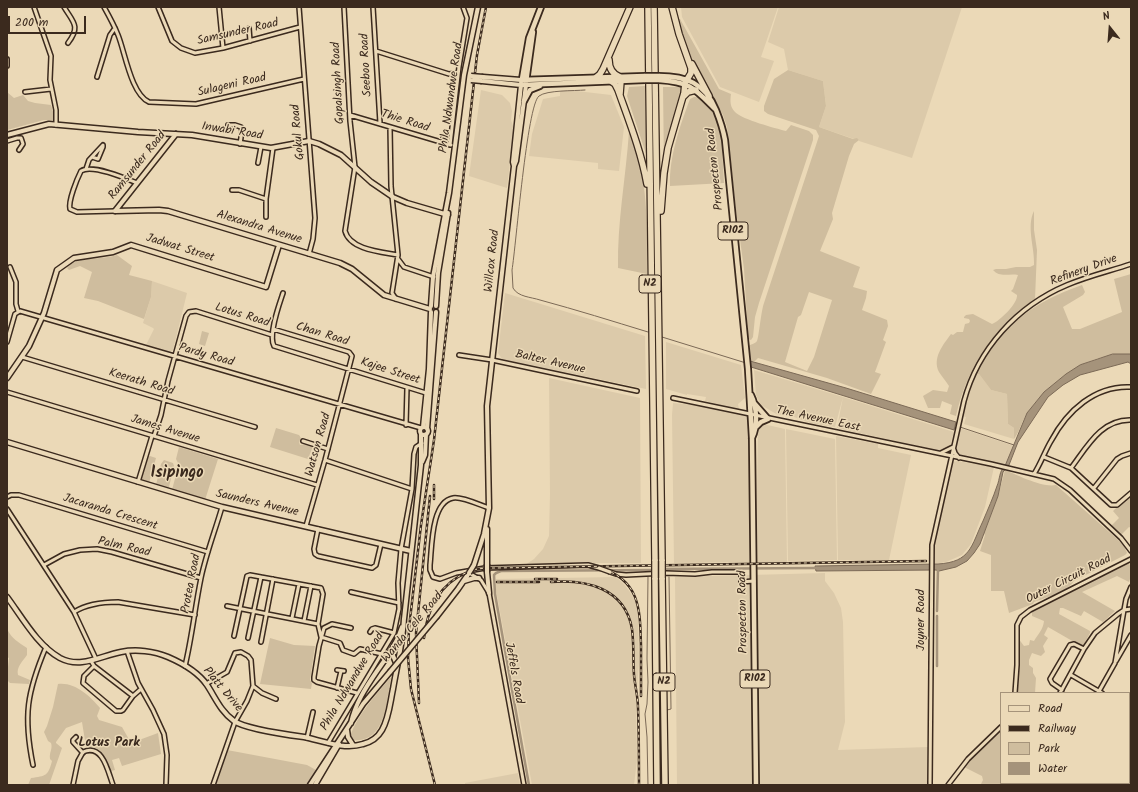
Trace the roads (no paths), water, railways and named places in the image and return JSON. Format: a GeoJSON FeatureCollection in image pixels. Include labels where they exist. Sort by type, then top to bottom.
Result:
{"type":"FeatureCollection","features":[{"type":"Feature","properties":{"kind":"highway"},"geometry":{"type":"LineString","coordinates":[[594,79],[600,74],[610,56],[630,7]]}},
{"type":"Feature","properties":{"kind":"highway","name":"N2"},"geometry":{"type":"LineString","coordinates":[[648,7],[657,785]]}},
{"type":"Feature","properties":{"kind":"highway","name":"N2"},"geometry":{"type":"LineString","coordinates":[[654,7],[665,785]]}},
{"type":"Feature","properties":{"kind":"highway"},"geometry":{"type":"LineString","coordinates":[[657,233],[660,230],[661,192],[667,154],[686,81],[690,76],[691,71],[672,7]]}},
{"type":"Feature","properties":{"kind":"highway"},"geometry":{"type":"LineString","coordinates":[[687,55],[709,96]]}},
{"type":"Feature","properties":{"kind":"highway"},"geometry":{"type":"LineString","coordinates":[[610,56],[609,65],[611,70],[621,79],[620,97]]}},
{"type":"Feature","properties":{"kind":"highway"},"geometry":{"type":"LineString","coordinates":[[611,81],[616,85],[641,157],[650,201]]}},
{"type":"Feature","properties":{"kind":"highway"},"geometry":{"type":"LineString","coordinates":[[683,97],[688,92],[696,90]]}},
{"type":"Feature","properties":{"kind":"main road"},"geometry":{"type":"LineString","coordinates":[[524,83],[529,38],[541,7]]}},
{"type":"Feature","properties":{"kind":"main road","name":"Prospecton Road"},"geometry":{"type":"LineString","coordinates":[[524,83],[594,79],[659,78],[686,81],[699,86],[713,101],[722,124],[725,140],[750,394]]}},
{"type":"Feature","properties":{"kind":"main road","name":"Prospecton Road"},"geometry":{"type":"LineString","coordinates":[[524,83],[545,85],[611,81],[621,79]]}},
{"type":"Feature","properties":{"kind":"main road","name":"Prospecton Road"},"geometry":{"type":"LineString","coordinates":[[686,81],[716,110]]}},
{"type":"Feature","properties":{"kind":"main road"},"geometry":{"type":"LineString","coordinates":[[524,101],[528,92],[532,89],[545,85]]}},
{"type":"Feature","properties":{"kind":"main road","name":"R102"},"geometry":{"type":"LineString","coordinates":[[750,394],[753,403],[752,438]]}},
{"type":"Feature","properties":{"kind":"main road","name":"R102"},"geometry":{"type":"LineString","coordinates":[[750,394],[756,428],[752,438]]}},
{"type":"Feature","properties":{"kind":"main road"},"geometry":{"type":"LineString","coordinates":[[753,403],[768,419],[761,422],[756,428]]}},
{"type":"Feature","properties":{"kind":"main road","name":"Prospecton Road"},"geometry":{"type":"LineString","coordinates":[[752,438],[756,785]]}},
{"type":"Feature","properties":{"kind":"street"},"geometry":{"type":"LineString","coordinates":[[34,7],[51,56],[50,77],[56,110],[56,125]]}},
{"type":"Feature","properties":{"kind":"street"},"geometry":{"type":"LineString","coordinates":[[64,7],[75,27],[74,34],[68,43]]}},
{"type":"Feature","properties":{"kind":"street","name":"Sulageni Road"},"geometry":{"type":"LineString","coordinates":[[104,7],[115,28],[137,90],[145,100],[149,102],[196,104],[304,79]]}},
{"type":"Feature","properties":{"kind":"street","name":"Samsunder Road"},"geometry":{"type":"LineString","coordinates":[[158,7],[172,41],[181,48],[195,53],[223,48],[300,27]]}},
{"type":"Feature","properties":{"kind":"street"},"geometry":{"type":"LineString","coordinates":[[219,7],[223,48]]}},
{"type":"Feature","properties":{"kind":"street","name":"Gokul Road"},"geometry":{"type":"LineString","coordinates":[[299,7],[315,224],[314,239],[309,255]]}},
{"type":"Feature","properties":{"kind":"street","name":"Gopalsingh Road"},"geometry":{"type":"LineString","coordinates":[[344,7],[350,115],[355,167],[344,227],[346,236],[351,242],[359,246],[398,257]]}},
{"type":"Feature","properties":{"kind":"street","name":"Seeboo Road"},"geometry":{"type":"LineString","coordinates":[[373,7],[380,123]]}},
{"type":"Feature","properties":{"kind":"street","name":"Phila Ndwandwe Road"},"geometry":{"type":"LineString","coordinates":[[421,464],[425,455],[424,431],[426,393],[435,277],[449,193],[458,73],[467,18],[463,7]]}},
{"type":"Feature","properties":{"kind":"street","name":"Phila Ndwandwe Road"},"geometry":{"type":"LineString","coordinates":[[453,146],[464,77],[478,7]]}},
{"type":"Feature","properties":{"kind":"street"},"geometry":{"type":"LineString","coordinates":[[97,77],[110,35],[115,28]]}},
{"type":"Feature","properties":{"kind":"street"},"geometry":{"type":"LineString","coordinates":[[249,28],[250,41]]}},
{"type":"Feature","properties":{"kind":"street"},"geometry":{"type":"LineString","coordinates":[[376,51],[449,74],[458,73]]}},
{"type":"Feature","properties":{"kind":"street"},"geometry":{"type":"LineString","coordinates":[[7,59],[7,66]]}},
{"type":"Feature","properties":{"kind":"street","name":"Prospecton Road"},"geometry":{"type":"LineString","coordinates":[[464,77],[524,83]]}},
{"type":"Feature","properties":{"kind":"street","name":"Willcox Road"},"geometry":{"type":"LineString","coordinates":[[514,166],[516,161],[524,101],[524,83]]}},
{"type":"Feature","properties":{"kind":"street","name":"Willcox Road"},"geometry":{"type":"LineString","coordinates":[[492,360],[514,166],[513,162],[524,83]]}},
{"type":"Feature","properties":{"kind":"street"},"geometry":{"type":"LineString","coordinates":[[25,92],[51,88]]}},
{"type":"Feature","properties":{"kind":"street","name":"Thie Road"},"geometry":{"type":"LineString","coordinates":[[350,115],[453,146]]}},
{"type":"Feature","properties":{"kind":"street","name":"Inwabi Road"},"geometry":{"type":"LineString","coordinates":[[7,135],[45,125],[56,125],[192,135],[240,144],[273,148],[309,141]]}},
{"type":"Feature","properties":{"kind":"street"},"geometry":{"type":"LineString","coordinates":[[228,125],[241,127],[242,131],[240,144]]}},
{"type":"Feature","properties":{"kind":"street"},"geometry":{"type":"LineString","coordinates":[[390,127],[391,186],[398,257],[392,293],[396,299]]}},
{"type":"Feature","properties":{"kind":"street","name":"Ramsunder Road"},"geometry":{"type":"LineString","coordinates":[[115,211],[176,134]]}},
{"type":"Feature","properties":{"kind":"street"},"geometry":{"type":"LineString","coordinates":[[7,141],[21,138],[24,144],[18,150]]}},
{"type":"Feature","properties":{"kind":"street"},"geometry":{"type":"LineString","coordinates":[[309,141],[320,144],[337,152],[381,190],[393,197],[446,215]]}},
{"type":"Feature","properties":{"kind":"street"},"geometry":{"type":"LineString","coordinates":[[92,157],[96,159],[99,158],[102,145],[89,160],[86,169],[104,171],[137,182]]}},
{"type":"Feature","properties":{"kind":"street"},"geometry":{"type":"LineString","coordinates":[[258,163],[261,147]]}},
{"type":"Feature","properties":{"kind":"street"},"geometry":{"type":"LineString","coordinates":[[266,217],[266,198],[273,148]]}},
{"type":"Feature","properties":{"kind":"street"},"geometry":{"type":"LineString","coordinates":[[350,163],[354,157]]}},
{"type":"Feature","properties":{"kind":"street","name":"Alexandra Avenue"},"geometry":{"type":"LineString","coordinates":[[86,169],[82,169],[80,172],[69,205],[70,209],[77,212],[168,211],[352,268],[384,295],[433,309]]}},
{"type":"Feature","properties":{"kind":"street"},"geometry":{"type":"LineString","coordinates":[[381,190],[391,186]]}},
{"type":"Feature","properties":{"kind":"street"},"geometry":{"type":"LineString","coordinates":[[232,190],[266,198]]}},
{"type":"Feature","properties":{"kind":"street","name":"Phila Ndwandwe Road"},"geometry":{"type":"LineString","coordinates":[[446,215],[449,193]]}},
{"type":"Feature","properties":{"kind":"street"},"geometry":{"type":"LineString","coordinates":[[433,211],[446,209]]}},
{"type":"Feature","properties":{"kind":"street","name":"Jadwat Street"},"geometry":{"type":"LineString","coordinates":[[41,317],[44,313],[56,273],[64,264],[78,257],[113,252],[131,245],[266,287],[279,245]]}},
{"type":"Feature","properties":{"kind":"street"},"geometry":{"type":"LineString","coordinates":[[398,257],[404,267],[435,277]]}},
{"type":"Feature","properties":{"kind":"street","name":"Refinery Drive"},"geometry":{"type":"LineString","coordinates":[[951,456],[966,394],[975,370],[990,345],[1004,329],[1026,309],[1054,291],[1082,279],[1131,264]]}},
{"type":"Feature","properties":{"kind":"street"},"geometry":{"type":"LineString","coordinates":[[7,342],[15,314],[18,311],[16,306],[16,282],[10,267]]}},
{"type":"Feature","properties":{"kind":"street"},"geometry":{"type":"LineString","coordinates":[[396,271],[404,267]]}},
{"type":"Feature","properties":{"kind":"street"},"geometry":{"type":"LineString","coordinates":[[272,335],[283,293]]}},
{"type":"Feature","properties":{"kind":"street"},"geometry":{"type":"LineString","coordinates":[[384,295],[392,293]]}},
{"type":"Feature","properties":{"kind":"street","name":"Phila Ndwandwe Road"},"geometry":{"type":"LineString","coordinates":[[328,743],[394,633],[399,609],[398,583],[401,549],[412,489],[414,454],[422,443],[424,431],[433,309]]}},
{"type":"Feature","properties":{"kind":"street","name":"Pardy Road"},"geometry":{"type":"LineString","coordinates":[[18,311],[340,404],[424,431]]}},
{"type":"Feature","properties":{"kind":"street","name":"Lotus Road"},"geometry":{"type":"LineString","coordinates":[[176,356],[186,316],[192,311],[272,335],[273,344],[277,348],[349,368]]}},
{"type":"Feature","properties":{"kind":"street"},"geometry":{"type":"LineString","coordinates":[[7,378],[29,346],[41,317]]}},
{"type":"Feature","properties":{"kind":"street","name":"Chan Road"},"geometry":{"type":"LineString","coordinates":[[273,330],[350,353],[352,356],[349,368]]}},
{"type":"Feature","properties":{"kind":"street","name":"Baltex Avenue"},"geometry":{"type":"LineString","coordinates":[[459,355],[492,360],[637,391]]}},
{"type":"Feature","properties":{"kind":"street"},"geometry":{"type":"LineString","coordinates":[[138,482],[176,356]]}},
{"type":"Feature","properties":{"kind":"street","name":"Keerath Road"},"geometry":{"type":"LineString","coordinates":[[22,357],[255,427]]}},
{"type":"Feature","properties":{"kind":"street"},"geometry":{"type":"LineString","coordinates":[[489,593],[487,419],[492,360]]}},
{"type":"Feature","properties":{"kind":"street","name":"Kajee Street"},"geometry":{"type":"LineString","coordinates":[[349,368],[378,379],[426,393]]}},
{"type":"Feature","properties":{"kind":"street","name":"Watson Road"},"geometry":{"type":"LineString","coordinates":[[306,526],[349,368]]}},
{"type":"Feature","properties":{"kind":"street"},"geometry":{"type":"LineString","coordinates":[[1034,474],[1058,429],[1083,403],[1102,391],[1114,387],[1131,386]]}},
{"type":"Feature","properties":{"kind":"street"},"geometry":{"type":"LineString","coordinates":[[406,425],[407,388]]}},
{"type":"Feature","properties":{"kind":"street","name":"James Avenue"},"geometry":{"type":"LineString","coordinates":[[7,392],[317,485]]}},
{"type":"Feature","properties":{"kind":"street","name":"The Avenue East"},"geometry":{"type":"LineString","coordinates":[[673,398],[753,416],[991,464],[1054,479],[1062,484],[1129,546],[1131,551]]}},
{"type":"Feature","properties":{"kind":"street"},"geometry":{"type":"LineString","coordinates":[[1071,468],[1102,430],[1114,422],[1131,420]]}},
{"type":"Feature","properties":{"kind":"street"},"geometry":{"type":"LineString","coordinates":[[303,441],[328,449]]}},
{"type":"Feature","properties":{"kind":"street","name":"Saunders Avenue"},"geometry":{"type":"LineString","coordinates":[[7,442],[222,507],[411,551]]}},
{"type":"Feature","properties":{"kind":"street","name":"Phila Ndwandwe Road"},"geometry":{"type":"LineString","coordinates":[[350,723],[354,710],[364,691],[398,638],[404,618],[421,464],[419,447]]}},
{"type":"Feature","properties":{"kind":"street"},"geometry":{"type":"LineString","coordinates":[[939,454],[947,452],[953,447],[959,458]]}},
{"type":"Feature","properties":{"kind":"street"},"geometry":{"type":"LineString","coordinates":[[1094,488],[1117,459],[1131,453]]}},
{"type":"Feature","properties":{"kind":"street","name":"Joyner Road"},"geometry":{"type":"LineString","coordinates":[[930,785],[931,562],[933,537],[951,456]]}},
{"type":"Feature","properties":{"kind":"street"},"geometry":{"type":"LineString","coordinates":[[1044,457],[1071,468],[1112,505],[1117,505],[1131,493]]}},
{"type":"Feature","properties":{"kind":"street"},"geometry":{"type":"LineString","coordinates":[[325,460],[412,489]]}},
{"type":"Feature","properties":{"kind":"street","name":"Jacaranda Crescent"},"geometry":{"type":"LineString","coordinates":[[7,497],[11,494],[19,495],[208,552]]}},
{"type":"Feature","properties":{"kind":"street"},"geometry":{"type":"LineString","coordinates":[[489,508],[460,498],[452,498],[441,506],[436,516],[430,565],[430,570],[435,578],[440,579],[456,573],[492,567],[588,565],[616,574],[626,575],[738,572],[741,573],[742,582],[754,581]]}},
{"type":"Feature","properties":{"kind":"street","name":"Protea Road"},"geometry":{"type":"LineString","coordinates":[[185,666],[201,578],[222,507]]}},
{"type":"Feature","properties":{"kind":"street"},"geometry":{"type":"LineString","coordinates":[[7,509],[74,612],[96,659]]}},
{"type":"Feature","properties":{"kind":"street","name":"Wanda Cele Road"},"geometry":{"type":"LineString","coordinates":[[310,785],[363,704],[437,616],[470,574],[479,552],[487,523]]}},
{"type":"Feature","properties":{"kind":"street"},"geometry":{"type":"LineString","coordinates":[[318,529],[314,549],[315,554],[318,556],[372,568],[376,565],[381,544]]}},
{"type":"Feature","properties":{"kind":"street","name":"Palm Road"},"geometry":{"type":"LineString","coordinates":[[44,565],[68,553],[87,549],[97,549],[201,578]]}},
{"type":"Feature","properties":{"kind":"street","name":"Outer Circuit Road"},"geometry":{"type":"LineString","coordinates":[[1015,692],[1017,666],[1016,630],[1020,617],[1030,610],[1131,559]]}},
{"type":"Feature","properties":{"kind":"street","name":"Jeffels Road"},"geometry":{"type":"LineString","coordinates":[[470,574],[484,582],[489,593],[524,785]]}},
{"type":"Feature","properties":{"kind":"street"},"geometry":{"type":"LineString","coordinates":[[234,636],[248,576],[250,575],[321,588],[323,594],[318,624],[321,637]]}},
{"type":"Feature","properties":{"kind":"street"},"geometry":{"type":"LineString","coordinates":[[248,638],[261,577]]}},
{"type":"Feature","properties":{"kind":"street"},"geometry":{"type":"LineString","coordinates":[[464,582],[474,578],[479,578]]}},
{"type":"Feature","properties":{"kind":"street"},"geometry":{"type":"LineString","coordinates":[[261,642],[273,579]]}},
{"type":"Feature","properties":{"kind":"street"},"geometry":{"type":"LineString","coordinates":[[292,618],[299,584]]}},
{"type":"Feature","properties":{"kind":"street"},"geometry":{"type":"LineString","coordinates":[[304,621],[311,586]]}},
{"type":"Feature","properties":{"kind":"street"},"geometry":{"type":"LineString","coordinates":[[1115,663],[1126,599],[1131,587]]}},
{"type":"Feature","properties":{"kind":"street"},"geometry":{"type":"LineString","coordinates":[[351,592],[399,603]]}},
{"type":"Feature","properties":{"kind":"street","name":"Platt Drive"},"geometry":{"type":"LineString","coordinates":[[7,597],[28,626],[46,647],[67,661],[79,663],[91,661],[127,651],[143,650],[161,654],[185,666],[199,676],[226,714],[235,722],[337,745],[362,745],[370,742],[378,736],[382,729],[387,717],[398,666],[404,618]]}},
{"type":"Feature","properties":{"kind":"street"},"geometry":{"type":"LineString","coordinates":[[74,612],[106,602],[118,602],[195,615]]}},
{"type":"Feature","properties":{"kind":"street"},"geometry":{"type":"LineString","coordinates":[[227,606],[318,624]]}},
{"type":"Feature","properties":{"kind":"street"},"geometry":{"type":"LineString","coordinates":[[1084,649],[1074,644],[1070,644],[1050,678],[1052,683],[1061,691],[1084,649],[1095,633],[1124,610],[1131,609]]}},
{"type":"Feature","properties":{"kind":"street"},"geometry":{"type":"LineString","coordinates":[[350,628],[332,624],[324,628],[321,637],[314,680],[357,693]]}},
{"type":"Feature","properties":{"kind":"street"},"geometry":{"type":"LineString","coordinates":[[370,632],[375,628],[394,633]]}},
{"type":"Feature","properties":{"kind":"street"},"geometry":{"type":"LineString","coordinates":[[1071,675],[1100,692],[1131,635]]}},
{"type":"Feature","properties":{"kind":"street"},"geometry":{"type":"LineString","coordinates":[[321,637],[340,643],[343,650],[353,654],[361,649],[382,654]]}},
{"type":"Feature","properties":{"kind":"street"},"geometry":{"type":"LineString","coordinates":[[33,765],[28,743],[26,721],[34,676],[46,647]]}},
{"type":"Feature","properties":{"kind":"street"},"geometry":{"type":"LineString","coordinates":[[127,651],[141,689],[154,710],[164,734],[167,755],[166,785]]}},
{"type":"Feature","properties":{"kind":"street","name":"Phila Ndwandwe Road"},"geometry":{"type":"LineString","coordinates":[[391,651],[398,666]]}},
{"type":"Feature","properties":{"kind":"street"},"geometry":{"type":"LineString","coordinates":[[206,684],[227,672],[234,655],[238,652],[248,656],[251,660],[253,686],[247,701],[235,722],[213,785]]}},
{"type":"Feature","properties":{"kind":"street"},"geometry":{"type":"LineString","coordinates":[[91,661],[94,666],[133,696]]}},
{"type":"Feature","properties":{"kind":"street"},"geometry":{"type":"LineString","coordinates":[[94,666],[84,676],[83,683],[116,711],[123,710],[133,696],[141,689]]}},
{"type":"Feature","properties":{"kind":"street"},"geometry":{"type":"LineString","coordinates":[[337,670],[342,671],[337,688]]}},
{"type":"Feature","properties":{"kind":"street"},"geometry":{"type":"LineString","coordinates":[[253,686],[262,693],[276,698]]}},
{"type":"Feature","properties":{"kind":"street"},"geometry":{"type":"LineString","coordinates":[[307,738],[312,712]]}},
{"type":"Feature","properties":{"kind":"street"},"geometry":{"type":"LineString","coordinates":[[948,785],[968,759],[1000,728]]}},
{"type":"Feature","properties":{"kind":"street"},"geometry":{"type":"LineString","coordinates":[[347,729],[348,738],[353,745]]}},
{"type":"Feature","properties":{"kind":"street"},"geometry":{"type":"LineString","coordinates":[[76,737],[73,742],[83,753]]}},
{"type":"Feature","properties":{"kind":"street","name":"Wanda Cele Road"},"geometry":{"type":"LineString","coordinates":[[315,785],[337,745]]}},
{"type":"Feature","properties":{"kind":"street"},"geometry":{"type":"LineString","coordinates":[[73,785],[78,761],[87,750],[95,750],[101,754],[113,785]]}},
{"type":"Feature","properties":{"kind":"water"},"geometry":{"type":"Polygon","coordinates":[[[1113,354],[1131,354],[1131,364],[1128,362],[1080,375],[1063,385],[1048,397],[1018,442],[1009,465],[1003,472],[998,496],[980,544],[967,561],[956,567],[939,571],[816,571],[815,566],[949,563],[964,556],[976,538],[994,495],[1003,468],[1027,413],[1044,392],[1066,374],[1080,365],[1113,354]]]}},
{"type":"Feature","properties":{"kind":"water"},"geometry":{"type":"Polygon","coordinates":[[[750,361],[846,388],[956,422],[954,430],[751,367],[750,361]]]}},
{"type":"Feature","properties":{"kind":"waterway"},"geometry":{"type":"LineString","coordinates":[[585,90],[543,94],[539,96],[535,105],[530,124],[522,177],[512,270],[513,288],[515,291],[525,296],[648,332]]}},
{"type":"Feature","properties":{"kind":"waterway"},"geometry":{"type":"LineString","coordinates":[[662,337],[746,363]]}},
{"type":"Feature","properties":{"kind":"waterway"},"geometry":{"type":"LineString","coordinates":[[960,427],[1014,445]]}},
{"type":"Feature","properties":{"kind":"waterway"},"geometry":{"type":"LineString","coordinates":[[662,569],[817,568]]}},
{"type":"Feature","properties":{"kind":"waterway"},"geometry":{"type":"LineString","coordinates":[[937,611],[938,568]]}},
{"type":"Feature","properties":{"kind":"waterway"},"geometry":{"type":"LineString","coordinates":[[529,785],[495,594],[494,575],[501,571],[655,570]]}},
{"type":"Feature","properties":{"kind":"waterway"},"geometry":{"type":"LineString","coordinates":[[648,577],[648,682],[645,714],[648,785]]}},
{"type":"Feature","properties":{"kind":"waterway"},"geometry":{"type":"LineString","coordinates":[[667,710],[671,709],[669,577]]}},
{"type":"Feature","properties":{"kind":"waterway"},"geometry":{"type":"LineString","coordinates":[[937,616],[937,666]]}},
{"type":"Feature","properties":{"kind":"railway"},"geometry":{"type":"LineString","coordinates":[[435,785],[411,689],[408,658],[409,628],[421,525],[434,440],[477,55],[486,7]]}},
{"type":"Feature","properties":{"kind":"railway"},"geometry":{"type":"LineString","coordinates":[[434,485],[434,499]]}},
{"type":"Feature","properties":{"kind":"railway"},"geometry":{"type":"LineString","coordinates":[[419,703],[416,633],[430,496]]}},
{"type":"Feature","properties":{"kind":"railway"},"geometry":{"type":"LineString","coordinates":[[424,638],[428,617],[432,607],[443,590],[458,577],[478,569],[926,561]]}},
{"type":"Feature","properties":{"kind":"railway"},"geometry":{"type":"LineString","coordinates":[[600,568],[613,573],[624,580],[636,598],[640,621],[641,696]]}},
{"type":"Feature","properties":{"kind":"railway"},"geometry":{"type":"LineString","coordinates":[[535,579],[557,579]]}},
{"type":"Feature","properties":{"kind":"railway"},"geometry":{"type":"LineString","coordinates":[[497,582],[539,582]]}},
{"type":"Feature","properties":{"kind":"railway"},"geometry":{"type":"LineString","coordinates":[[551,582],[577,582],[602,589],[613,595],[628,615],[632,629],[634,675],[638,704],[639,785]]}},
{"type":"Feature","properties":{"kind":"district","name":"Isipingo"},"geometry":{"type":"Point","coordinates":[177,474]}},
{"type":"Feature","properties":{"kind":"district","name":"Lotus Park"},"geometry":{"type":"Point","coordinates":[109,744]}}]}
